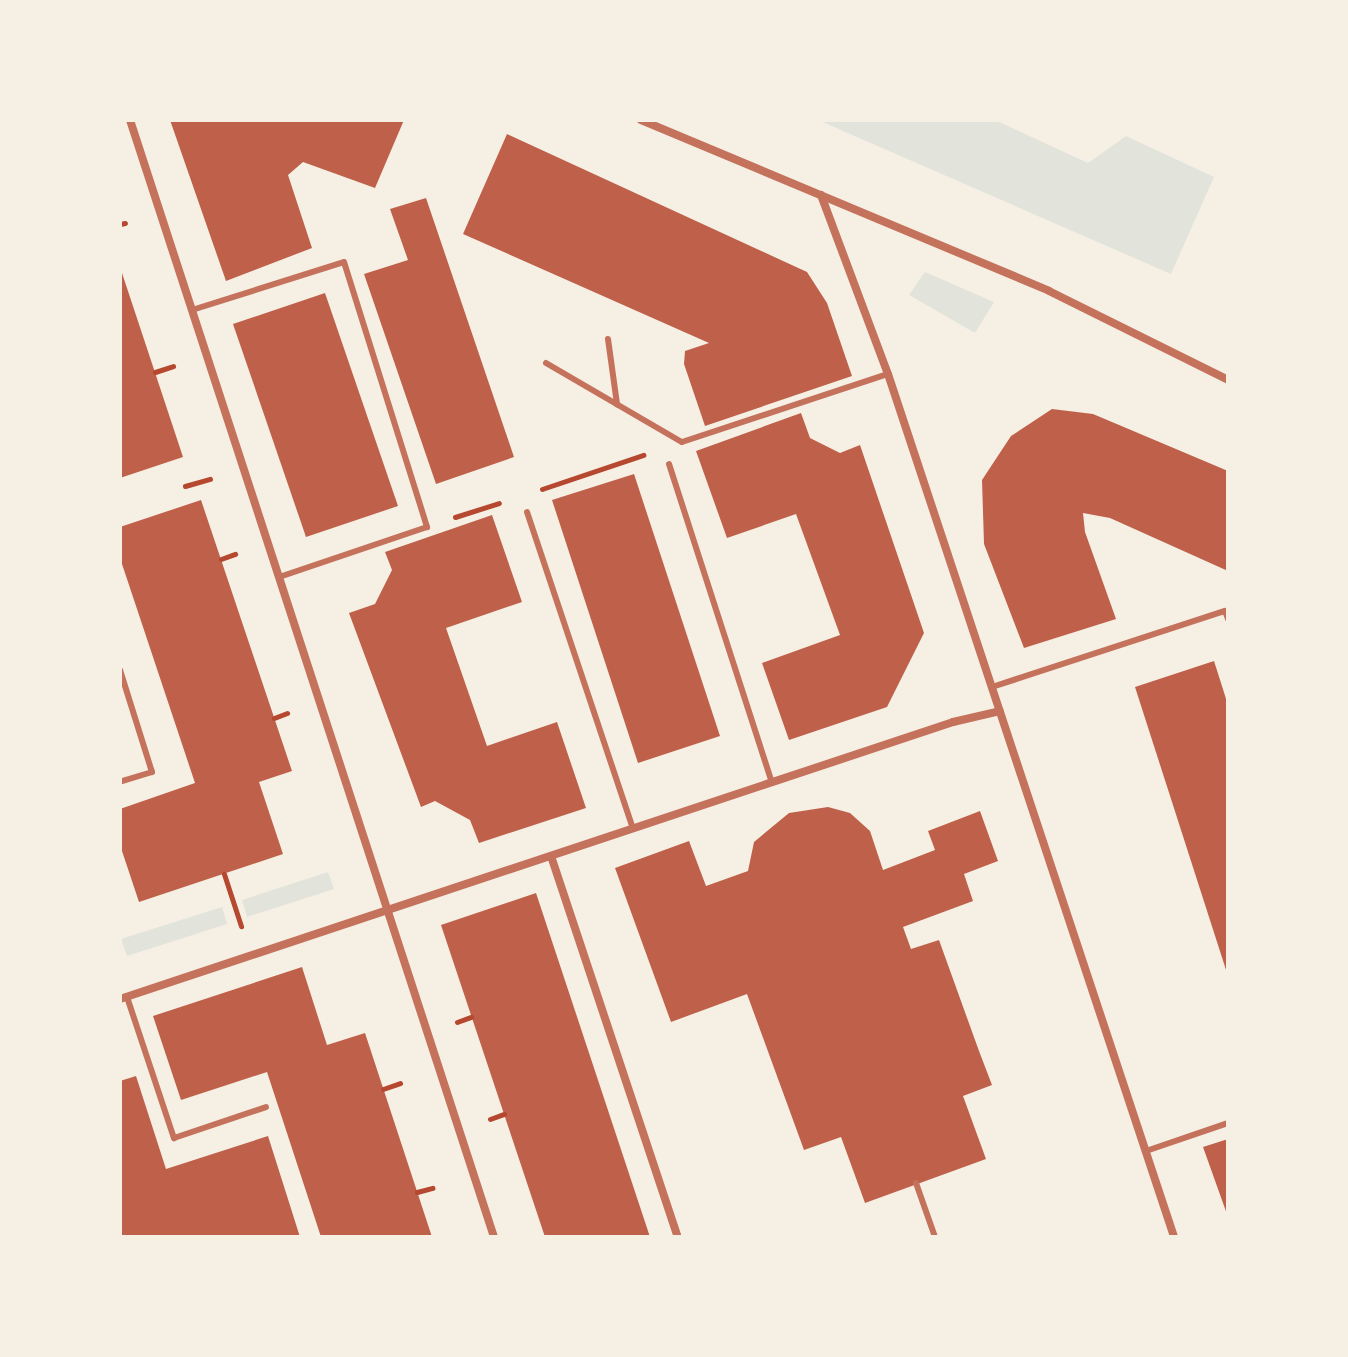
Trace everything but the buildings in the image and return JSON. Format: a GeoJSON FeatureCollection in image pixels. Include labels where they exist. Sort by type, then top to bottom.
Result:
{"type":"FeatureCollection","features":[{"type":"Feature","properties":{"kind":"street"},"geometry":{"type":"LineString","coordinates":[[130,120],[494,1237]]}},
{"type":"Feature","properties":{"kind":"street"},"geometry":{"type":"LineString","coordinates":[[641,120],[1049,291],[1228,380]]}},
{"type":"Feature","properties":{"kind":"street"},"geometry":{"type":"LineString","coordinates":[[821,195],[888,374],[1174,1237]]}},
{"type":"Feature","properties":{"kind":"street"},"geometry":{"type":"LineString","coordinates":[[124,998],[953,722],[1000,711]]}},
{"type":"Feature","properties":{"kind":"street"},"geometry":{"type":"LineString","coordinates":[[551,856],[678,1237]]}},
{"type":"Feature","properties":{"kind":"lane"},"geometry":{"type":"LineString","coordinates":[[192,310],[344,262],[427,527],[279,577]]}},
{"type":"Feature","properties":{"kind":"lane"},"geometry":{"type":"LineString","coordinates":[[608,339],[617,404]]}},
{"type":"Feature","properties":{"kind":"lane"},"geometry":{"type":"LineString","coordinates":[[546,363],[682,442],[888,374]]}},
{"type":"Feature","properties":{"kind":"lane"},"geometry":{"type":"LineString","coordinates":[[669,464],[772,782]]}},
{"type":"Feature","properties":{"kind":"lane"},"geometry":{"type":"LineString","coordinates":[[527,512],[633,828]]}},
{"type":"Feature","properties":{"kind":"lane"},"geometry":{"type":"LineString","coordinates":[[992,687],[1225,611],[1228,619]]}},
{"type":"Feature","properties":{"kind":"lane"},"geometry":{"type":"LineString","coordinates":[[120,670],[152,772],[120,782]]}},
{"type":"Feature","properties":{"kind":"lane"},"geometry":{"type":"LineString","coordinates":[[124,998],[174,1138],[266,1107]]}},
{"type":"Feature","properties":{"kind":"lane"},"geometry":{"type":"LineString","coordinates":[[1146,1151],[1228,1123]]}},
{"type":"Feature","properties":{"kind":"lane"},"geometry":{"type":"LineString","coordinates":[[916,1183],[935,1237]]}},
{"type":"Feature","properties":{"kind":"path"},"geometry":{"type":"LineString","coordinates":[[155,372],[173,366]]}},
{"type":"Feature","properties":{"kind":"path"},"geometry":{"type":"LineString","coordinates":[[535,491],[682,442]]}},
{"type":"Feature","properties":{"kind":"path"},"geometry":{"type":"LineString","coordinates":[[185,486],[210,479]]}},
{"type":"Feature","properties":{"kind":"path"},"geometry":{"type":"LineString","coordinates":[[427,527],[510,500]]}},
{"type":"Feature","properties":{"kind":"path"},"geometry":{"type":"LineString","coordinates":[[221,559],[235,554]]}},
{"type":"Feature","properties":{"kind":"path"},"geometry":{"type":"LineString","coordinates":[[274,718],[287,713]]}},
{"type":"Feature","properties":{"kind":"path"},"geometry":{"type":"LineString","coordinates":[[224,874],[242,929]]}},
{"type":"Feature","properties":{"kind":"path"},"geometry":{"type":"LineString","coordinates":[[457,1022],[471,1017]]}},
{"type":"Feature","properties":{"kind":"path"},"geometry":{"type":"LineString","coordinates":[[383,1089],[400,1083]]}},
{"type":"Feature","properties":{"kind":"path"},"geometry":{"type":"LineString","coordinates":[[490,1119],[504,1114]]}},
{"type":"Feature","properties":{"kind":"path"},"geometry":{"type":"LineString","coordinates":[[417,1192],[432,1188]]}},
{"type":"Feature","properties":{"kind":"shaded area"},"geometry":{"type":"Polygon","coordinates":[[[818,120],[995,120],[1088,163],[1126,136],[1214,177],[1171,274],[818,120]]]}},
{"type":"Feature","properties":{"kind":"shaded area"},"geometry":{"type":"Polygon","coordinates":[[[925,272],[994,302],[975,333],[909,295],[925,272]]]}},
{"type":"Feature","properties":{"kind":"shaded area"},"geometry":{"type":"Polygon","coordinates":[[[328,872],[334,889],[247,917],[242,900],[328,872]]]}},
{"type":"Feature","properties":{"kind":"shaded area"},"geometry":{"type":"Polygon","coordinates":[[[222,907],[227,924],[127,956],[121,939],[222,907]]]}}]}
